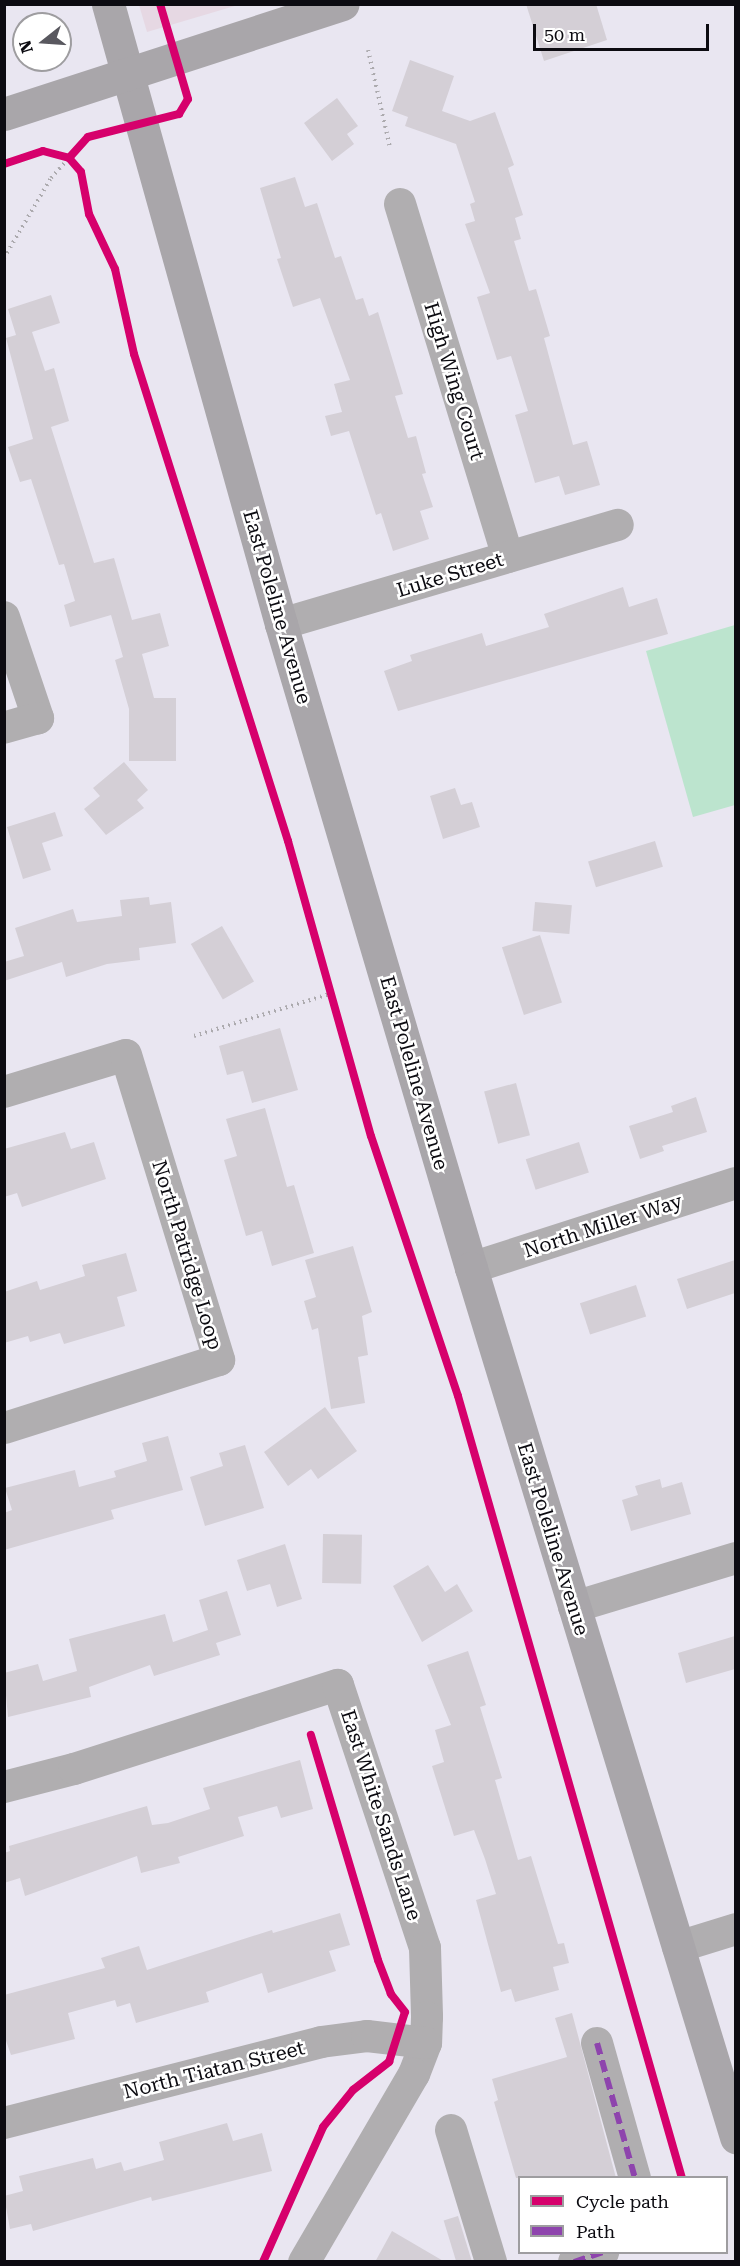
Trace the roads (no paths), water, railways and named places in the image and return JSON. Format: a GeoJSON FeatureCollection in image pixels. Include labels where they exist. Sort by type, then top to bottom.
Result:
{"type":"FeatureCollection","features":[{"type":"Feature","properties":{"kind":"main road","name":"East Poleline Avenue"},"geometry":{"type":"LineString","coordinates":[[108,4],[281,624],[471,1268],[735,2137]]}},
{"type":"Feature","properties":{"kind":"main road"},"geometry":{"type":"LineString","coordinates":[[4,114],[343,4]]}},
{"type":"Feature","properties":{"kind":"street","name":"High Wing Court"},"geometry":{"type":"LineString","coordinates":[[400,204],[508,557]]}},
{"type":"Feature","properties":{"kind":"street","name":"Luke Street"},"geometry":{"type":"LineString","coordinates":[[281,624],[618,525]]}},
{"type":"Feature","properties":{"kind":"street"},"geometry":{"type":"LineString","coordinates":[[4,617],[38,718],[4,728]]}},
{"type":"Feature","properties":{"kind":"street","name":"North Patridge Loop"},"geometry":{"type":"LineString","coordinates":[[4,1092],[126,1055],[219,1360],[4,1428]]}},
{"type":"Feature","properties":{"kind":"street","name":"North Miller Way"},"geometry":{"type":"LineString","coordinates":[[471,1268],[735,1183]]}},
{"type":"Feature","properties":{"kind":"street"},"geometry":{"type":"LineString","coordinates":[[574,1607],[735,1558]]}},
{"type":"Feature","properties":{"kind":"street","name":"East White Sands Lane"},"geometry":{"type":"LineString","coordinates":[[4,1787],[74,1769],[338,1685],[425,1948],[426,2043],[414,2074],[304,2262]]}},
{"type":"Feature","properties":{"kind":"street"},"geometry":{"type":"LineString","coordinates":[[678,1947],[735,1929]]}},
{"type":"Feature","properties":{"kind":"street","name":"North Tiatan Street"},"geometry":{"type":"LineString","coordinates":[[4,2123],[321,2042],[367,2036],[426,2043]]}},
{"type":"Feature","properties":{"kind":"street"},"geometry":{"type":"LineString","coordinates":[[597,2043],[634,2176]]}},
{"type":"Feature","properties":{"kind":"street"},"geometry":{"type":"LineString","coordinates":[[450,2130],[491,2262]]}},
{"type":"Feature","properties":{"kind":"street"},"geometry":{"type":"LineString","coordinates":[[574,2262],[600,2254]]}}]}
